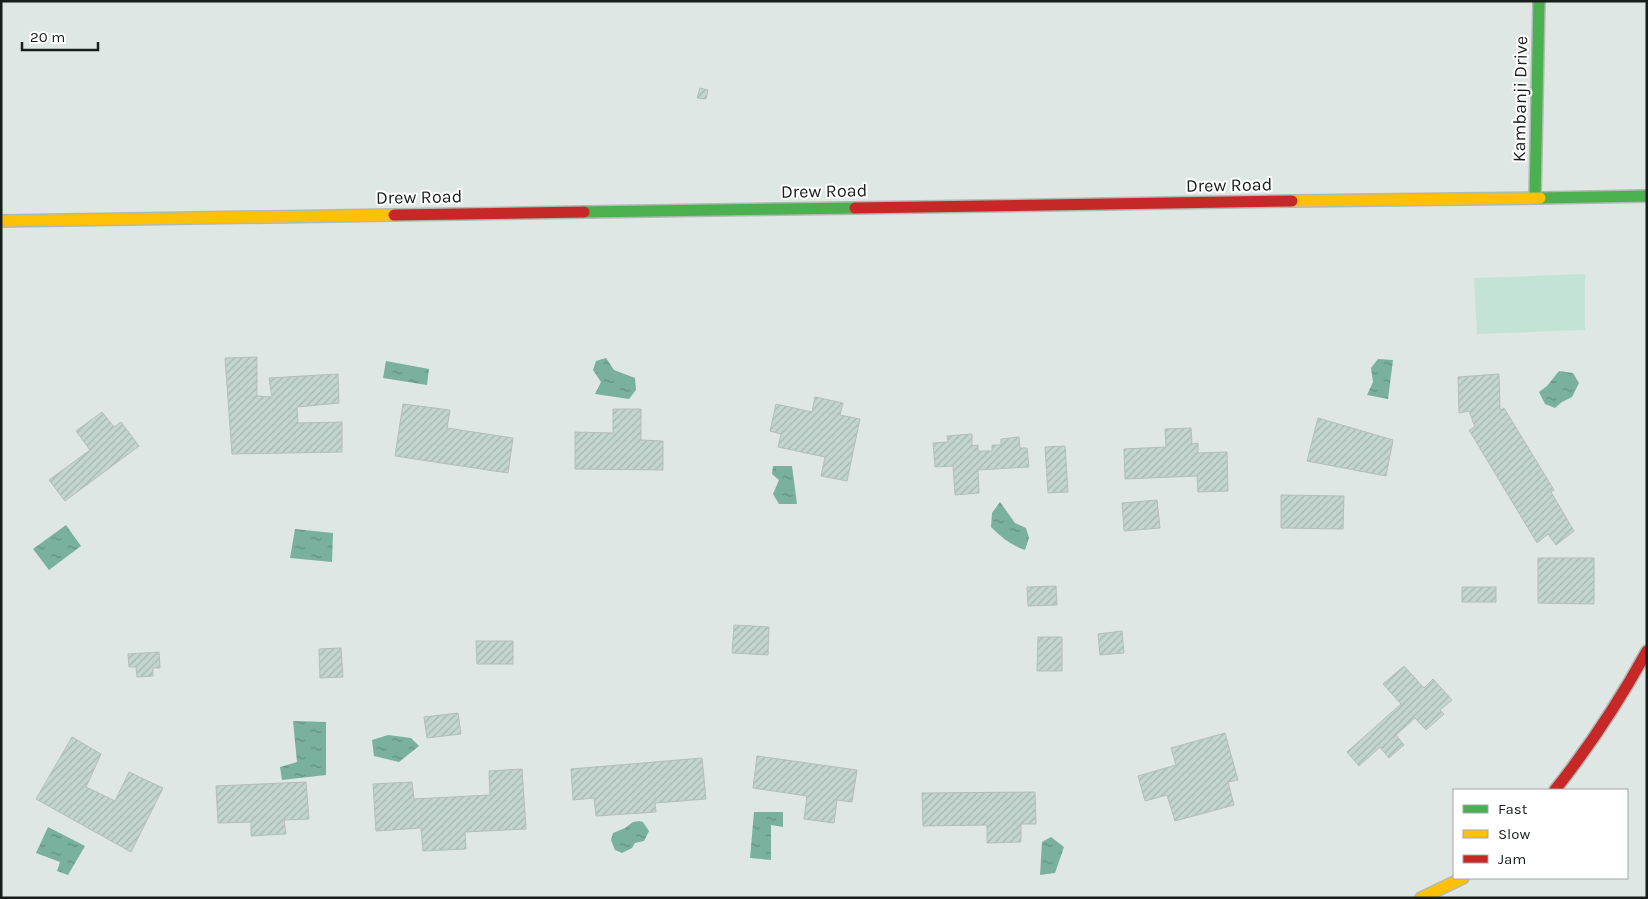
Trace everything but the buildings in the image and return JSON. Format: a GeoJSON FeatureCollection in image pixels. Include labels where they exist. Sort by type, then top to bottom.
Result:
{"type":"FeatureCollection","features":[{"type":"Feature","properties":{"kind":"street","name":"Kambanji Drive"},"geometry":{"type":"LineString","coordinates":[[1535,198],[1539,1]]}},
{"type":"Feature","properties":{"kind":"street","name":"Drew Road"},"geometry":{"type":"LineString","coordinates":[[1,221],[1647,196]]}},
{"type":"Feature","properties":{"kind":"street"},"geometry":{"type":"LineString","coordinates":[[1556,789],[1607,718],[1647,651]]}},
{"type":"Feature","properties":{"kind":"street"},"geometry":{"type":"LineString","coordinates":[[1421,898],[1461,879]]}},
{"type":"Feature","properties":{"kind":"shaded area"},"geometry":{"type":"Polygon","coordinates":[[[1585,274],[1585,330],[1477,334],[1474,278],[1585,274]]]}},
{"type":"Feature","properties":{"kind":"water"},"geometry":{"type":"Polygon","coordinates":[[[606,358],[614,370],[635,378],[636,390],[629,399],[595,394],[601,382],[593,370],[596,361],[606,358]]]}},
{"type":"Feature","properties":{"kind":"water"},"geometry":{"type":"Polygon","coordinates":[[[1378,359],[1393,360],[1388,399],[1367,395],[1373,382],[1371,368],[1378,359]]]}},
{"type":"Feature","properties":{"kind":"water"},"geometry":{"type":"Polygon","coordinates":[[[386,361],[429,369],[427,385],[383,378],[386,361]]]}},
{"type":"Feature","properties":{"kind":"water"},"geometry":{"type":"Polygon","coordinates":[[[1559,371],[1573,373],[1579,383],[1572,397],[1555,408],[1545,404],[1539,392],[1547,386],[1559,371]]]}},
{"type":"Feature","properties":{"kind":"water"},"geometry":{"type":"Polygon","coordinates":[[[773,466],[792,466],[797,504],[779,504],[773,494],[779,480],[772,474],[773,466]]]}},
{"type":"Feature","properties":{"kind":"water"},"geometry":{"type":"Polygon","coordinates":[[[1000,502],[1015,523],[1026,528],[1029,538],[1025,550],[1007,541],[991,527],[992,513],[1000,502]]]}},
{"type":"Feature","properties":{"kind":"water"},"geometry":{"type":"Polygon","coordinates":[[[66,525],[81,546],[49,570],[33,549],[66,525]]]}},
{"type":"Feature","properties":{"kind":"water"},"geometry":{"type":"Polygon","coordinates":[[[295,529],[333,533],[332,562],[290,558],[295,529]]]}},
{"type":"Feature","properties":{"kind":"water"},"geometry":{"type":"Polygon","coordinates":[[[293,721],[326,722],[326,775],[282,780],[280,767],[297,762],[293,721]]]}},
{"type":"Feature","properties":{"kind":"water"},"geometry":{"type":"Polygon","coordinates":[[[388,735],[411,738],[419,746],[399,762],[374,756],[372,740],[388,735]]]}},
{"type":"Feature","properties":{"kind":"water"},"geometry":{"type":"Polygon","coordinates":[[[754,812],[783,812],[783,827],[771,825],[771,860],[750,858],[754,812]]]}},
{"type":"Feature","properties":{"kind":"water"},"geometry":{"type":"Polygon","coordinates":[[[633,822],[643,822],[649,831],[644,841],[635,843],[632,848],[622,853],[615,850],[611,840],[613,833],[633,822]]]}},
{"type":"Feature","properties":{"kind":"water"},"geometry":{"type":"Polygon","coordinates":[[[48,827],[85,846],[68,875],[57,871],[60,862],[36,853],[48,827]]]}},
{"type":"Feature","properties":{"kind":"water"},"geometry":{"type":"Polygon","coordinates":[[[1051,837],[1064,847],[1055,873],[1040,875],[1042,842],[1051,837]]]}},
{"type":"Feature","properties":{"kind":"traffic: fast"},"geometry":{"type":"LineString","coordinates":[[1535,198],[1539,1]]}},
{"type":"Feature","properties":{"kind":"traffic: fast"},"geometry":{"type":"LineString","coordinates":[[1540,198],[1647,196]]}},
{"type":"Feature","properties":{"kind":"traffic: fast"},"geometry":{"type":"LineString","coordinates":[[584,212],[855,208]]}},
{"type":"Feature","properties":{"kind":"traffic: slow"},"geometry":{"type":"LineString","coordinates":[[1292,201],[1540,198]]}},
{"type":"Feature","properties":{"kind":"traffic: slow"},"geometry":{"type":"LineString","coordinates":[[1,221],[394,215]]}},
{"type":"Feature","properties":{"kind":"traffic: slow"},"geometry":{"type":"LineString","coordinates":[[1421,898],[1461,879]]}},
{"type":"Feature","properties":{"kind":"traffic: jam"},"geometry":{"type":"LineString","coordinates":[[855,208],[1292,201]]}},
{"type":"Feature","properties":{"kind":"traffic: jam"},"geometry":{"type":"LineString","coordinates":[[394,215],[584,212]]}},
{"type":"Feature","properties":{"kind":"traffic: jam"},"geometry":{"type":"LineString","coordinates":[[1556,789],[1604,722],[1647,651]]}}]}
